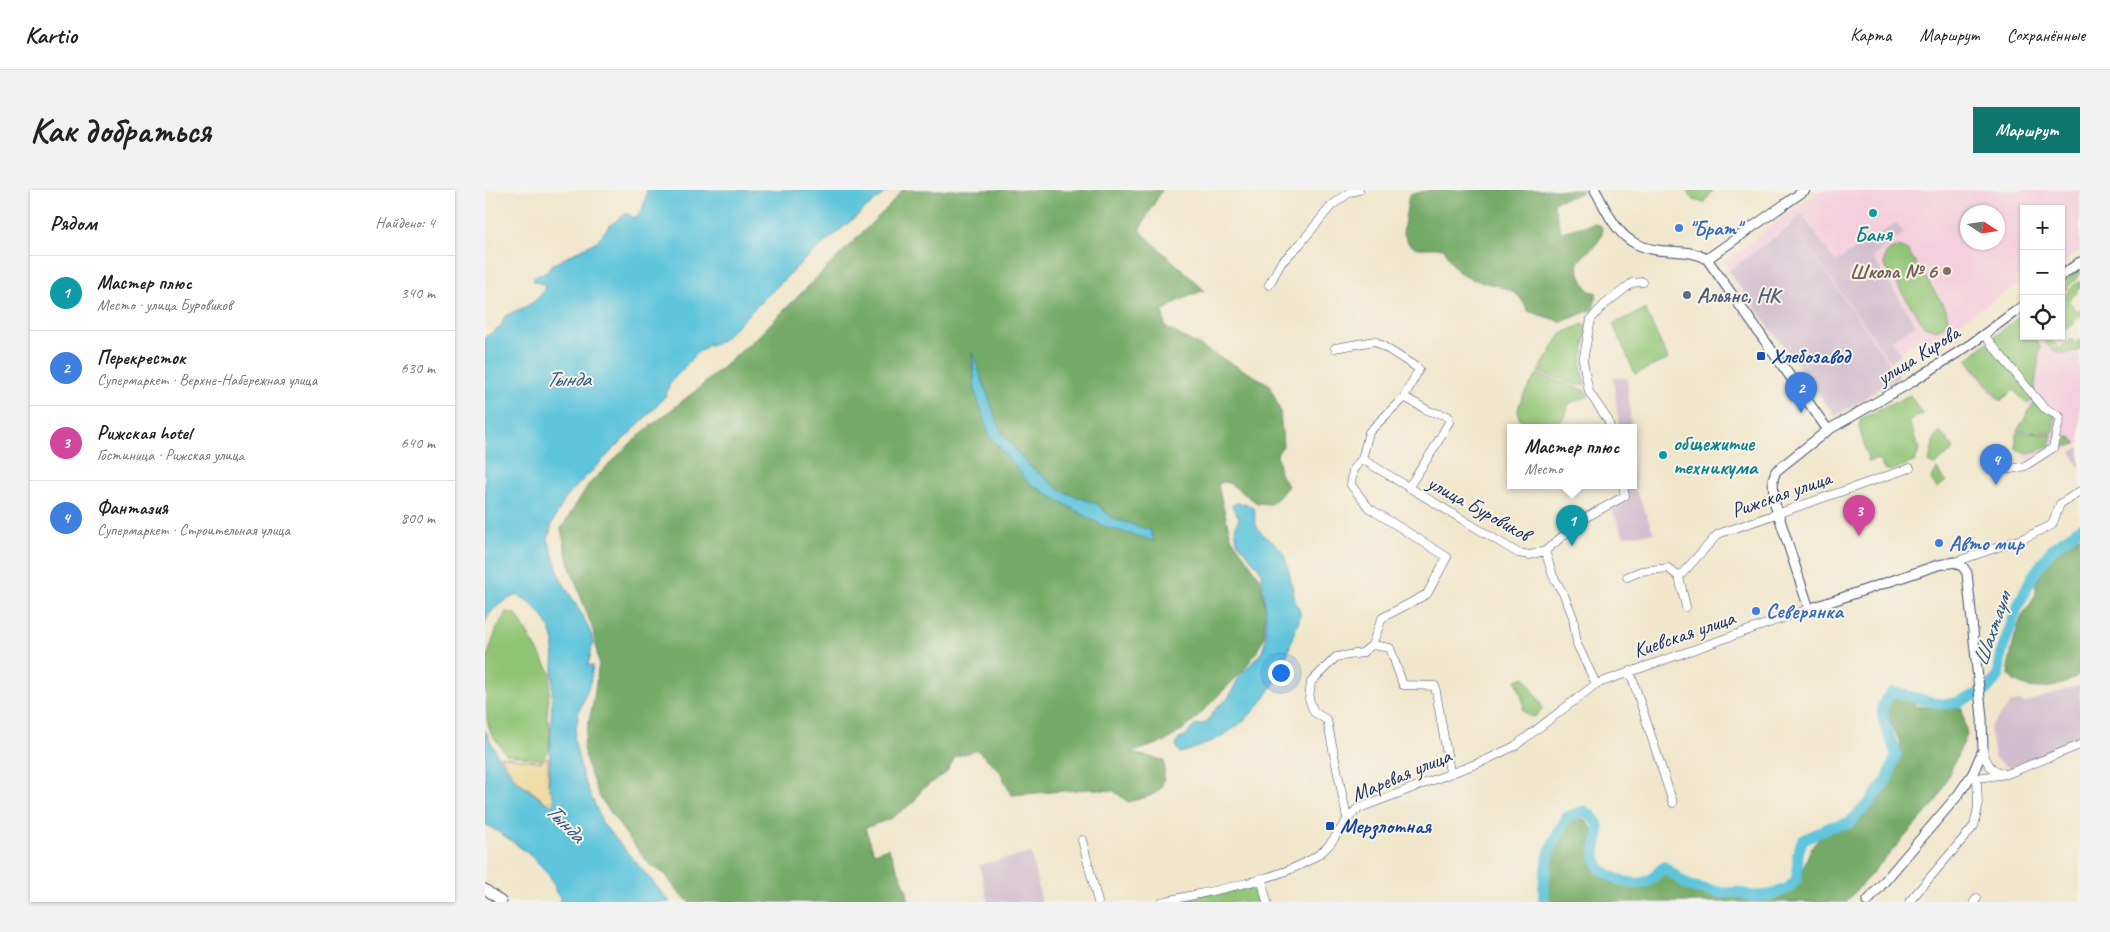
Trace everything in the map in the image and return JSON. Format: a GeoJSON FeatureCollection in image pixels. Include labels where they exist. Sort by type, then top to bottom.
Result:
{"type":"FeatureCollection","features":[{"type":"Feature","properties":{"kind":"street"},"geometry":{"type":"LineString","coordinates":[[1269,285],[1281,263],[1300,244],[1331,206],[1350,192],[1359,190]]}},
{"type":"Feature","properties":{"kind":"street"},"geometry":{"type":"LineString","coordinates":[[1595,190],[1614,225],[1630,242],[1646,248],[1692,253],[1707,259],[1828,430]]}},
{"type":"Feature","properties":{"kind":"street"},"geometry":{"type":"LineString","coordinates":[[1707,259],[1805,190]]}},
{"type":"Feature","properties":{"kind":"street"},"geometry":{"type":"LineString","coordinates":[[2065,273],[2080,262]]}},
{"type":"Feature","properties":{"kind":"street"},"geometry":{"type":"LineString","coordinates":[[1609,424],[1589,392],[1583,360],[1591,319],[1604,305],[1632,283],[1643,282]]}},
{"type":"Feature","properties":{"kind":"street","name":"улица Кирова"},"geometry":{"type":"LineString","coordinates":[[1809,609],[1772,490],[1776,471],[1828,430],[1910,383],[1983,335],[2020,308]]}},
{"type":"Feature","properties":{"kind":"street"},"geometry":{"type":"LineString","coordinates":[[1983,335],[2044,408],[2060,417],[2053,448],[2025,466],[2011,469],[1986,461]]}},
{"type":"Feature","properties":{"kind":"street"},"geometry":{"type":"LineString","coordinates":[[1335,348],[1375,341],[1419,369],[1404,397],[1369,432],[1362,459],[1353,469],[1351,486],[1369,508],[1447,557],[1427,594],[1383,618],[1372,645],[1362,653],[1336,657],[1311,682],[1309,700],[1314,712],[1327,720],[1347,818]]}},
{"type":"Feature","properties":{"kind":"street","name":"улица Буровиков"},"geometry":{"type":"LineString","coordinates":[[1404,397],[1429,411],[1448,416],[1449,422],[1408,488]]}},
{"type":"Feature","properties":{"kind":"street","name":"улица Буровиков"},"geometry":{"type":"LineString","coordinates":[[1362,459],[1518,553],[1530,555],[1545,551],[1583,519],[1625,496],[1624,489]]}},
{"type":"Feature","properties":{"kind":"street","name":"Рижская улица"},"geometry":{"type":"LineString","coordinates":[[1679,577],[1718,534],[1910,468]]}},
{"type":"Feature","properties":{"kind":"street"},"geometry":{"type":"LineString","coordinates":[[1955,562],[2024,538],[2052,525],[2060,504],[2080,491]]}},
{"type":"Feature","properties":{"kind":"street"},"geometry":{"type":"LineString","coordinates":[[1545,551],[1553,576],[1564,595],[1573,618],[1577,644],[1595,684]]}},
{"type":"Feature","properties":{"kind":"street"},"geometry":{"type":"LineString","coordinates":[[1955,562],[1963,567],[1967,573],[1983,750],[1986,761],[1991,767],[1997,772],[2007,774]]}},
{"type":"Feature","properties":{"kind":"street","name":"Киевская улица"},"geometry":{"type":"LineString","coordinates":[[1595,684],[1630,670],[1938,565],[1955,562]]}},
{"type":"Feature","properties":{"kind":"street"},"geometry":{"type":"LineString","coordinates":[[1627,577],[1641,571],[1668,568],[1679,577],[1686,607]]}},
{"type":"Feature","properties":{"kind":"street"},"geometry":{"type":"LineString","coordinates":[[1372,645],[1390,648],[1403,685],[1435,686],[1450,772]]}},
{"type":"Feature","properties":{"kind":"street"},"geometry":{"type":"LineString","coordinates":[[1630,670],[1673,803]]}},
{"type":"Feature","properties":{"kind":"street","name":"Маревая улица"},"geometry":{"type":"LineString","coordinates":[[1162,902],[1292,869],[1323,850],[1347,818],[1357,809],[1450,772],[1486,760],[1515,746],[1595,684]]}},
{"type":"Feature","properties":{"kind":"street"},"geometry":{"type":"LineString","coordinates":[[1958,795],[1977,778],[2007,774],[2080,745]]}},
{"type":"Feature","properties":{"kind":"street"},"geometry":{"type":"LineString","coordinates":[[1909,902],[1974,826],[1978,808],[1977,778],[1983,750]]}},
{"type":"Feature","properties":{"kind":"street"},"geometry":{"type":"LineString","coordinates":[[1867,902],[1958,795],[1973,772],[1983,750]]}},
{"type":"Feature","properties":{"kind":"street"},"geometry":{"type":"LineString","coordinates":[[1082,840],[1098,902]]}},
{"type":"Feature","properties":{"kind":"street"},"geometry":{"type":"LineString","coordinates":[[1261,878],[1267,902]]}},
{"type":"Feature","properties":{"kind":"street"},"geometry":{"type":"LineString","coordinates":[[485,889],[503,902]]}},
{"type":"Feature","properties":{"kind":"shaded area"},"geometry":{"type":"Polygon","coordinates":[[[1820,190],[2080,190],[2080,250],[2065,261],[2065,205],[2020,205],[2020,283],[2015,275],[2013,276],[2018,285],[1928,342],[1924,336],[1825,403],[1724,262],[1820,190]]]}},
{"type":"Feature","properties":{"kind":"shaded area"},"geometry":{"type":"Polygon","coordinates":[[[1802,214],[1835,262],[1896,223],[1904,233],[1872,257],[1916,325],[1892,340],[1901,354],[1891,362],[1791,223],[1802,214]]]}},
{"type":"Feature","properties":{"kind":"shaded area","name":"Хлебозавод"},"geometry":{"type":"Polygon","coordinates":[[[1792,225],[1899,377],[1835,416],[1728,271],[1792,225]]]}},
{"type":"Feature","properties":{"kind":"shaded area"},"geometry":{"type":"Polygon","coordinates":[[[2020,321],[2020,340],[2050,340],[2060,352],[2069,354],[2080,350],[2080,443],[2030,467],[2023,456],[2029,402],[2014,386],[1996,400],[1968,366],[1988,346],[2020,321]]]}},
{"type":"Feature","properties":{"kind":"shaded area"},"geometry":{"type":"Polygon","coordinates":[[[1613,378],[1627,378],[1631,424],[1619,424],[1613,378]]]}},
{"type":"Feature","properties":{"kind":"shaded area"},"geometry":{"type":"Polygon","coordinates":[[[2080,447],[2080,469],[2071,452],[2080,447]]]}},
{"type":"Feature","properties":{"kind":"shaded area"},"geometry":{"type":"Polygon","coordinates":[[[1625,489],[1636,489],[1654,533],[1624,536],[1612,510],[1626,500],[1625,489]]]}},
{"type":"Feature","properties":{"kind":"shaded area"},"geometry":{"type":"Polygon","coordinates":[[[2080,685],[2080,737],[2010,768],[1995,759],[1990,727],[2011,703],[2019,701],[2024,703],[2080,685]]]}},
{"type":"Feature","properties":{"kind":"shaded area"},"geometry":{"type":"Polygon","coordinates":[[[1031,853],[1042,902],[988,902],[979,865],[1031,853]]]}},
{"type":"Feature","properties":{"kind":"green space"},"geometry":{"type":"Polygon","coordinates":[[[902,190],[1162,190],[1139,230],[1204,290],[1178,301],[1163,311],[1165,327],[1269,384],[1280,410],[1283,446],[1277,454],[1280,474],[1288,486],[1270,504],[1257,503],[1229,483],[1222,482],[1218,486],[1231,537],[1260,578],[1265,609],[1264,637],[1256,653],[1242,672],[1190,724],[1168,740],[1131,753],[1164,760],[1163,780],[1158,791],[1154,794],[1128,802],[1114,791],[1090,789],[1011,795],[1000,771],[977,750],[955,757],[946,773],[922,789],[914,802],[890,819],[865,828],[874,853],[888,848],[906,888],[909,902],[689,902],[676,890],[666,875],[649,864],[630,840],[599,796],[588,768],[583,748],[593,703],[599,663],[593,630],[568,562],[561,529],[588,485],[639,435],[699,388],[756,338],[891,204],[902,190]],[[972,355],[975,391],[1029,483],[1103,526],[1150,530],[1112,518],[1097,504],[1061,491],[1025,462],[1000,430],[972,355]]]}},
{"type":"Feature","properties":{"kind":"green space"},"geometry":{"type":"Polygon","coordinates":[[[1430,190],[1584,190],[1579,194],[1553,202],[1561,232],[1594,223],[1601,226],[1601,236],[1595,246],[1578,262],[1579,274],[1588,290],[1597,293],[1593,309],[1562,322],[1528,311],[1523,302],[1513,292],[1464,276],[1458,272],[1444,248],[1417,248],[1409,244],[1403,232],[1409,195],[1430,190]]]}},
{"type":"Feature","properties":{"kind":"green space"},"geometry":{"type":"Polygon","coordinates":[[[1687,190],[1713,190],[1704,203],[1694,200],[1687,190]]]}},
{"type":"Feature","properties":{"kind":"green space"},"geometry":{"type":"Polygon","coordinates":[[[1898,247],[1908,251],[1946,309],[1948,319],[1943,327],[1936,330],[1924,326],[1884,265],[1887,253],[1898,247]]]}},
{"type":"Feature","properties":{"kind":"green space"},"geometry":{"type":"Polygon","coordinates":[[[2080,269],[2080,275],[2065,290],[2065,281],[2080,269]]]}},
{"type":"Feature","properties":{"kind":"green space"},"geometry":{"type":"Polygon","coordinates":[[[2080,281],[2077,293],[2068,300],[2076,311],[2080,309],[2080,318],[2074,321],[2075,323],[2067,329],[2065,328],[2065,297],[2074,285],[2080,281]]]}},
{"type":"Feature","properties":{"kind":"green space"},"geometry":{"type":"Polygon","coordinates":[[[1645,309],[1668,359],[1635,374],[1613,324],[1645,309]]]}},
{"type":"Feature","properties":{"kind":"green space"},"geometry":{"type":"Polygon","coordinates":[[[2020,318],[2020,340],[2036,340],[2040,347],[2034,393],[1991,339],[2020,318]]]}},
{"type":"Feature","properties":{"kind":"green space"},"geometry":{"type":"Polygon","coordinates":[[[1583,324],[1587,327],[1581,365],[1585,385],[1577,385],[1538,372],[1561,334],[1583,324]]]}},
{"type":"Feature","properties":{"kind":"green space"},"geometry":{"type":"Polygon","coordinates":[[[2072,339],[2075,342],[2080,339],[2080,350],[2068,353],[2058,352],[2044,340],[2052,340],[2059,349],[2072,339]]]}},
{"type":"Feature","properties":{"kind":"green space"},"geometry":{"type":"Polygon","coordinates":[[[1987,342],[2034,398],[2027,404],[2014,390],[2000,401],[1967,360],[1987,342]]]}},
{"type":"Feature","properties":{"kind":"green space"},"geometry":{"type":"Polygon","coordinates":[[[1537,374],[1584,390],[1589,396],[1570,403],[1563,419],[1555,424],[1527,424],[1523,422],[1519,418],[1518,412],[1522,397],[1537,374]]]}},
{"type":"Feature","properties":{"kind":"green space"},"geometry":{"type":"Polygon","coordinates":[[[1910,395],[1922,414],[1909,421],[1919,450],[1915,461],[1891,471],[1883,468],[1878,459],[1869,462],[1859,428],[1860,419],[1910,395]]]}},
{"type":"Feature","properties":{"kind":"green space"},"geometry":{"type":"Polygon","coordinates":[[[2035,401],[2055,416],[2053,432],[2017,431],[2035,401]]]}},
{"type":"Feature","properties":{"kind":"green space"},"geometry":{"type":"Polygon","coordinates":[[[1940,431],[1954,449],[1935,465],[1929,463],[1934,438],[1940,431]]]}},
{"type":"Feature","properties":{"kind":"green space"},"geometry":{"type":"Polygon","coordinates":[[[2016,433],[2052,434],[2049,447],[2027,453],[2016,448],[2016,433]]]}},
{"type":"Feature","properties":{"kind":"green space"},"geometry":{"type":"Polygon","coordinates":[[[2057,434],[2072,438],[2076,444],[2057,448],[2057,434]]]}},
{"type":"Feature","properties":{"kind":"green space"},"geometry":{"type":"Polygon","coordinates":[[[1937,469],[1946,481],[1937,488],[1931,479],[1937,469]]]}},
{"type":"Feature","properties":{"kind":"green space"},"geometry":{"type":"Polygon","coordinates":[[[2080,536],[2080,673],[2073,679],[2054,686],[2033,688],[2024,686],[2008,675],[2010,672],[2008,668],[2012,647],[2020,620],[2035,597],[2035,585],[2048,562],[2065,545],[2080,536]]]}},
{"type":"Feature","properties":{"kind":"green space"},"geometry":{"type":"Polygon","coordinates":[[[506,612],[516,614],[551,673],[547,716],[550,729],[549,750],[542,760],[506,754],[491,733],[487,720],[485,663],[497,628],[506,612]]]}},
{"type":"Feature","properties":{"kind":"green space"},"geometry":{"type":"Polygon","coordinates":[[[1525,677],[1541,704],[1542,709],[1535,717],[1527,715],[1523,710],[1524,704],[1516,680],[1525,677]]]}},
{"type":"Feature","properties":{"kind":"green space"},"geometry":{"type":"Polygon","coordinates":[[[1900,697],[1909,697],[1916,706],[1941,709],[1962,708],[1967,735],[1936,802],[1846,902],[1548,902],[1552,856],[1560,834],[1574,817],[1586,820],[1593,830],[1590,852],[1592,866],[1595,871],[1599,876],[1620,885],[1644,885],[1653,882],[1664,873],[1691,891],[1725,898],[1737,896],[1756,900],[1779,896],[1797,887],[1809,853],[1817,841],[1828,832],[1846,828],[1861,819],[1877,802],[1890,783],[1897,767],[1900,747],[1892,728],[1888,705],[1889,701],[1900,697]]]}},
{"type":"Feature","properties":{"kind":"green space"},"geometry":{"type":"Polygon","coordinates":[[[1254,883],[1258,902],[1174,902],[1254,883]]]}},
{"type":"Feature","properties":{"kind":"sand"},"geometry":{"type":"Polygon","coordinates":[[[500,756],[541,762],[548,757],[548,785],[555,799],[547,803],[516,779],[500,756]]]}},
{"type":"Feature","properties":{"kind":"water","name":"Тында"},"geometry":{"type":"Polygon","coordinates":[[[647,190],[888,190],[804,260],[720,342],[707,346],[696,354],[670,383],[666,395],[655,408],[567,496],[552,523],[548,539],[560,578],[584,618],[593,643],[588,665],[593,666],[590,683],[579,711],[574,739],[583,777],[603,824],[670,902],[560,902],[560,896],[556,893],[553,883],[538,863],[516,844],[485,824],[485,730],[497,755],[515,780],[547,804],[552,805],[555,801],[549,785],[554,641],[549,626],[530,603],[517,595],[490,613],[485,623],[485,337],[501,327],[505,316],[529,305],[539,297],[545,285],[534,281],[533,279],[538,274],[546,273],[552,265],[597,241],[610,225],[627,213],[633,218],[637,216],[643,207],[647,190]]]}},
{"type":"Feature","properties":{"kind":"water"},"geometry":{"type":"Polygon","coordinates":[[[972,352],[1000,430],[1025,462],[1061,491],[1097,504],[1112,518],[1150,530],[1154,541],[1103,526],[1029,483],[990,436],[975,391],[972,352]]]}},
{"type":"Feature","properties":{"kind":"water"},"geometry":{"type":"Polygon","coordinates":[[[1235,503],[1247,504],[1255,510],[1255,519],[1260,532],[1276,544],[1284,555],[1300,617],[1285,660],[1276,679],[1253,712],[1221,737],[1180,753],[1176,746],[1179,738],[1186,736],[1195,725],[1206,723],[1218,706],[1228,699],[1239,677],[1262,652],[1266,638],[1266,610],[1261,571],[1237,541],[1235,529],[1239,518],[1232,506],[1235,503]]]}},
{"type":"Feature","properties":{"kind":"waterway","name":"Шахтаум"},"geometry":{"type":"LineString","coordinates":[[1544,902],[1545,871],[1554,841],[1567,817],[1584,811],[1592,817],[1599,829],[1595,852],[1598,865],[1602,870],[1621,881],[1642,883],[1651,879],[1664,867],[1689,886],[1723,893],[1738,892],[1752,896],[1770,895],[1789,888],[1797,878],[1798,853],[1802,841],[1830,827],[1849,823],[1870,802],[1888,778],[1896,754],[1882,713],[1883,705],[1887,698],[1893,692],[1940,704],[1955,703],[1985,691],[1998,677],[2002,651],[2017,608],[2032,577],[2052,549],[2080,528]]}},
{"type":"Feature","properties":{"kind":"place","name":"Баня"},"geometry":{"type":"Point","coordinates":[1873,213]}},
{"type":"Feature","properties":{"kind":"place","name":"\"Брат\""},"geometry":{"type":"Point","coordinates":[1679,228]}},
{"type":"Feature","properties":{"kind":"place","name":"Школа № 6"},"geometry":{"type":"Point","coordinates":[1947,271]}},
{"type":"Feature","properties":{"kind":"place","name":"Альянс, НК"},"geometry":{"type":"Point","coordinates":[1687,295]}},
{"type":"Feature","properties":{"kind":"place","name":"Хлебозавод"},"geometry":{"type":"Point","coordinates":[1761,356]}},
{"type":"Feature","properties":{"kind":"place","name":"Перекресток"},"geometry":{"type":"Point","coordinates":[1801,413]}},
{"type":"Feature","properties":{"kind":"place","name":"общежитие техникума"},"geometry":{"type":"Point","coordinates":[1663,455]}},
{"type":"Feature","properties":{"kind":"place","name":"Фантазия"},"geometry":{"type":"Point","coordinates":[1996,485]}},
{"type":"Feature","properties":{"kind":"place","name":"Рижская hotel"},"geometry":{"type":"Point","coordinates":[1859,536]}},
{"type":"Feature","properties":{"kind":"place","name":"Авто мир"},"geometry":{"type":"Point","coordinates":[1939,543]}},
{"type":"Feature","properties":{"kind":"place","name":"Мастер плюс"},"geometry":{"type":"Point","coordinates":[1572,546]}},
{"type":"Feature","properties":{"kind":"place","name":"Северянка"},"geometry":{"type":"Point","coordinates":[1756,611]}},
{"type":"Feature","properties":{"kind":"place","name":"Мерзлотная"},"geometry":{"type":"Point","coordinates":[1330,826]}}]}
